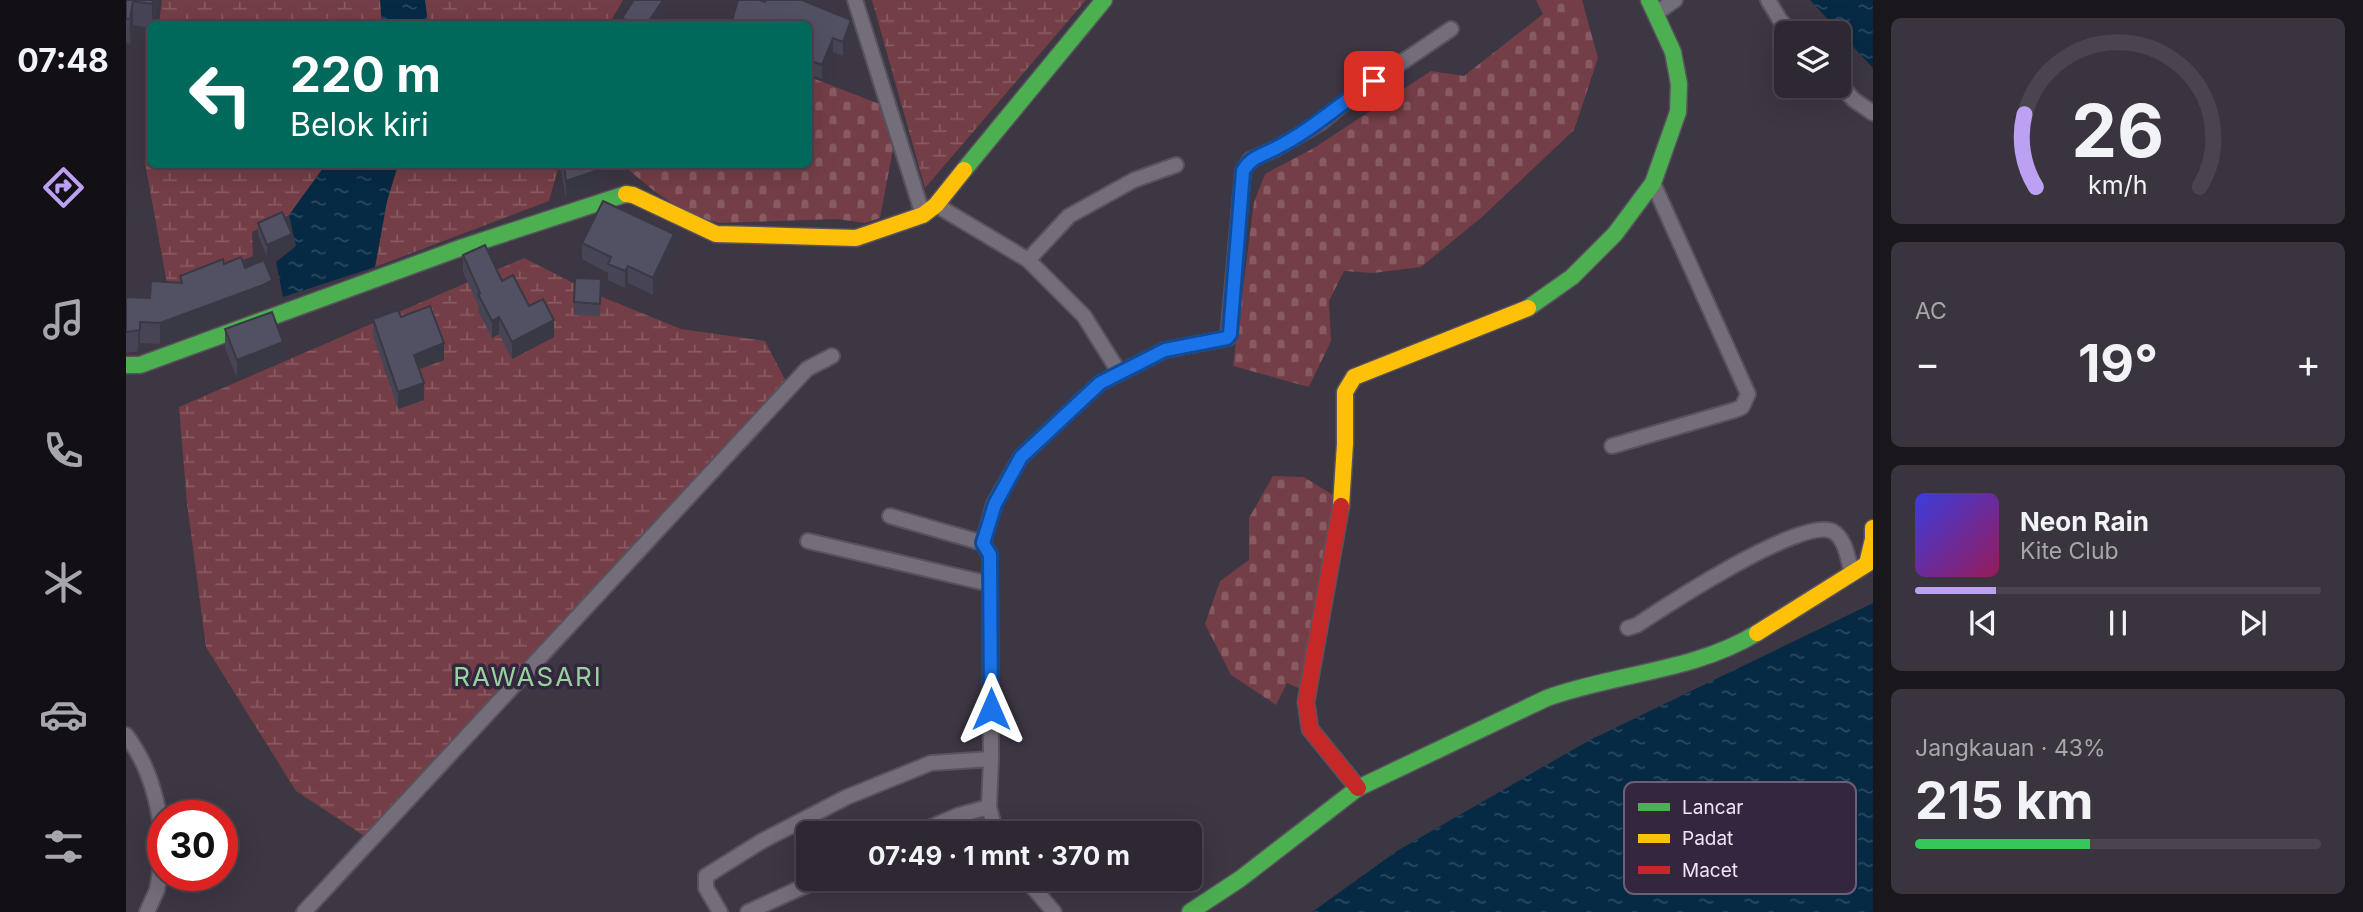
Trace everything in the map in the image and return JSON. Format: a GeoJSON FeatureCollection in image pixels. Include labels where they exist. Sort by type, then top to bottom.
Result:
{"type":"FeatureCollection","features":[{"type":"Feature","properties":{"kind":"street"},"geometry":{"type":"LineString","coordinates":[[855,0],[929,210],[1028,260],[1084,316],[1119,372]]}},
{"type":"Feature","properties":{"kind":"street"},"geometry":{"type":"LineString","coordinates":[[126,365],[140,365],[463,247],[624,194],[716,234],[856,238],[929,210],[1104,0]]}},
{"type":"Feature","properties":{"kind":"street"},"geometry":{"type":"LineString","coordinates":[[1358,788],[1310,729],[1306,702],[1340,520],[1345,392],[1354,377],[1363,372],[1534,306],[1572,277],[1615,234],[1653,183],[1678,112],[1679,84],[1672,52],[1652,7],[1675,0]]}},
{"type":"Feature","properties":{"kind":"street"},"geometry":{"type":"LineString","coordinates":[[1768,0],[1781,21]]}},
{"type":"Feature","properties":{"kind":"street"},"geometry":{"type":"LineString","coordinates":[[983,543],[995,504],[1021,457],[1100,383],[1165,350],[1227,338],[1230,334],[1243,171],[1250,160],[1277,148],[1320,122],[1355,94],[1451,29]]}},
{"type":"Feature","properties":{"kind":"street"},"geometry":{"type":"LineString","coordinates":[[1851,97],[1873,113]]}},
{"type":"Feature","properties":{"kind":"street"},"geometry":{"type":"LineString","coordinates":[[1028,260],[1069,216],[1134,180],[1177,164]]}},
{"type":"Feature","properties":{"kind":"street"},"geometry":{"type":"LineString","coordinates":[[1612,446],[1735,410],[1742,407],[1748,394],[1653,183]]}},
{"type":"Feature","properties":{"kind":"street"},"geometry":{"type":"LineString","coordinates":[[304,912],[807,369],[832,356]]}},
{"type":"Feature","properties":{"kind":"street"},"geometry":{"type":"LineString","coordinates":[[890,516],[983,543],[990,555],[989,807],[993,821]]}},
{"type":"Feature","properties":{"kind":"street"},"geometry":{"type":"LineString","coordinates":[[1628,628],[1637,625],[1702,583],[1788,538],[1809,531],[1824,528],[1835,533],[1844,546],[1852,573]]}},
{"type":"Feature","properties":{"kind":"street"},"geometry":{"type":"LineString","coordinates":[[1190,912],[1240,879],[1358,788],[1546,698],[1577,687],[1694,661],[1721,652],[1750,637],[1816,593],[1870,562],[1873,528]]}},
{"type":"Feature","properties":{"kind":"street"},"geometry":{"type":"LineString","coordinates":[[808,541],[990,584]]}},
{"type":"Feature","properties":{"kind":"street"},"geometry":{"type":"LineString","coordinates":[[126,736],[145,769],[156,800]]}},
{"type":"Feature","properties":{"kind":"street"},"geometry":{"type":"LineString","coordinates":[[720,912],[706,888],[706,876],[762,841],[847,797],[931,763],[991,758]]}},
{"type":"Feature","properties":{"kind":"street"},"geometry":{"type":"LineString","coordinates":[[945,821],[989,807]]}},
{"type":"Feature","properties":{"kind":"street"},"geometry":{"type":"LineString","coordinates":[[748,912],[796,890]]}},
{"type":"Feature","properties":{"kind":"street"},"geometry":{"type":"LineString","coordinates":[[146,912],[156,891]]}},
{"type":"Feature","properties":{"kind":"street"},"geometry":{"type":"LineString","coordinates":[[1036,891],[1054,912]]}},
{"type":"Feature","properties":{"kind":"green space"},"geometry":{"type":"Polygon","coordinates":[[[162,0],[380,0],[382,21],[159,21],[162,0]]]}},
{"type":"Feature","properties":{"kind":"green space"},"geometry":{"type":"Polygon","coordinates":[[[425,0],[623,0],[611,21],[428,21],[425,0]]]}},
{"type":"Feature","properties":{"kind":"green space"},"geometry":{"type":"Polygon","coordinates":[[[872,0],[1086,0],[925,188],[872,0]]]}},
{"type":"Feature","properties":{"kind":"green space"},"geometry":{"type":"Polygon","coordinates":[[[1536,0],[1582,0],[1598,58],[1574,130],[1482,217],[1421,267],[1373,273],[1344,271],[1329,301],[1331,341],[1309,387],[1233,366],[1254,202],[1265,174],[1314,148],[1431,71],[1464,76],[1543,14],[1536,0]]]}},
{"type":"Feature","properties":{"kind":"green space"},"geometry":{"type":"Polygon","coordinates":[[[812,79],[882,105],[893,149],[880,218],[865,223],[837,219],[719,223],[690,215],[654,191],[627,168],[812,168],[812,79]]]}},
{"type":"Feature","properties":{"kind":"green space"},"geometry":{"type":"Polygon","coordinates":[[[147,142],[147,168],[324,168],[289,215],[252,232],[253,256],[168,289],[145,163],[147,142]]]}},
{"type":"Feature","properties":{"kind":"green space"},"geometry":{"type":"Polygon","coordinates":[[[397,168],[558,168],[549,201],[375,267],[387,201],[397,168]]]}},
{"type":"Feature","properties":{"kind":"green space"},"geometry":{"type":"Polygon","coordinates":[[[524,258],[595,294],[681,329],[765,341],[791,391],[378,845],[296,791],[206,647],[187,503],[179,407],[524,258]]]}},
{"type":"Feature","properties":{"kind":"green space"},"geometry":{"type":"Polygon","coordinates":[[[1273,476],[1304,477],[1336,497],[1303,690],[1287,683],[1276,705],[1231,675],[1205,624],[1220,581],[1249,560],[1249,518],[1273,476]]]}},
{"type":"Feature","properties":{"kind":"water"},"geometry":{"type":"Polygon","coordinates":[[[380,0],[425,0],[428,21],[382,21],[380,0]]]}},
{"type":"Feature","properties":{"kind":"water"},"geometry":{"type":"Polygon","coordinates":[[[1810,0],[1873,0],[1873,68],[1851,44],[1851,21],[1829,21],[1810,0]]]}},
{"type":"Feature","properties":{"kind":"water"},"geometry":{"type":"Polygon","coordinates":[[[323,168],[397,168],[387,201],[375,267],[283,297],[276,262],[296,246],[289,215],[323,168]]]}},
{"type":"Feature","properties":{"kind":"water"},"geometry":{"type":"Polygon","coordinates":[[[1873,603],[1873,912],[1312,912],[1397,851],[1588,741],[1873,603]]]}},
{"type":"Feature","properties":{"kind":"building"},"geometry":{"type":"Polygon","coordinates":[[[126,0],[153,0],[152,4],[133,1],[130,19],[126,19],[126,0]]]}},
{"type":"Feature","properties":{"kind":"building"},"geometry":{"type":"Polygon","coordinates":[[[634,0],[663,0],[649,21],[628,21],[622,18],[634,0]]]}},
{"type":"Feature","properties":{"kind":"building"},"geometry":{"type":"Polygon","coordinates":[[[738,0],[802,0],[851,20],[843,42],[833,38],[822,65],[812,61],[812,21],[732,21],[738,0]]]}},
{"type":"Feature","properties":{"kind":"building"},"geometry":{"type":"Polygon","coordinates":[[[564,168],[601,168],[601,169],[566,181],[564,168]]]}},
{"type":"Feature","properties":{"kind":"building"},"geometry":{"type":"Polygon","coordinates":[[[603,201],[674,234],[653,278],[628,266],[625,271],[608,264],[611,257],[582,243],[603,201]]]}},
{"type":"Feature","properties":{"kind":"building"},"geometry":{"type":"Polygon","coordinates":[[[282,212],[292,234],[267,245],[258,223],[282,212]]]}},
{"type":"Feature","properties":{"kind":"building"},"geometry":{"type":"Polygon","coordinates":[[[485,245],[502,281],[513,275],[529,306],[543,299],[554,320],[512,342],[499,317],[492,321],[463,255],[485,245]]]}},
{"type":"Feature","properties":{"kind":"building"},"geometry":{"type":"Polygon","coordinates":[[[241,257],[245,268],[264,260],[272,280],[160,323],[140,322],[140,330],[126,332],[126,297],[150,298],[151,281],[182,283],[180,276],[223,259],[224,264],[241,257]]]}},
{"type":"Feature","properties":{"kind":"building"},"geometry":{"type":"Polygon","coordinates":[[[575,278],[601,279],[600,304],[574,302],[575,278]]]}},
{"type":"Feature","properties":{"kind":"building"},"geometry":{"type":"Polygon","coordinates":[[[430,306],[444,343],[414,355],[424,383],[398,392],[373,319],[398,310],[401,317],[430,306]]]}},
{"type":"Feature","properties":{"kind":"building"},"geometry":{"type":"Polygon","coordinates":[[[272,312],[283,342],[237,360],[225,329],[272,312]]]}},
{"type":"Feature","properties":{"kind":"traffic: fast"},"geometry":{"type":"LineString","coordinates":[[964,170],[1104,0]]}},
{"type":"Feature","properties":{"kind":"traffic: fast"},"geometry":{"type":"LineString","coordinates":[[1528,308],[1572,277],[1615,234],[1653,183],[1678,112],[1679,84],[1673,52],[1649,0]]}},
{"type":"Feature","properties":{"kind":"traffic: fast"},"geometry":{"type":"LineString","coordinates":[[126,365],[140,365],[463,247],[626,194]]}},
{"type":"Feature","properties":{"kind":"traffic: fast"},"geometry":{"type":"LineString","coordinates":[[1190,912],[1240,879],[1358,788],[1547,698],[1707,656],[1757,633]]}},
{"type":"Feature","properties":{"kind":"traffic: slow"},"geometry":{"type":"LineString","coordinates":[[626,194],[716,234],[856,238],[923,215],[936,205],[964,170]]}},
{"type":"Feature","properties":{"kind":"traffic: slow"},"geometry":{"type":"LineString","coordinates":[[1341,506],[1345,392],[1354,377],[1528,308]]}},
{"type":"Feature","properties":{"kind":"traffic: slow"},"geometry":{"type":"LineString","coordinates":[[1757,633],[1867,564],[1873,528]]}},
{"type":"Feature","properties":{"kind":"traffic: jam"},"geometry":{"type":"LineString","coordinates":[[1341,506],[1306,702],[1310,729],[1358,788]]}},
{"type":"Feature","properties":{"kind":"district","name":"RAWASARI"},"geometry":{"type":"Point","coordinates":[528,676]}},
{"type":"Feature","properties":{"kind":"route"},"geometry":{"type":"LineString","coordinates":[[991,709],[990,555],[983,543],[995,504],[1006,481],[1021,457],[1100,383],[1165,350],[1227,338],[1230,334],[1243,171],[1250,160],[1277,148],[1320,122],[1374,81]]}}]}
